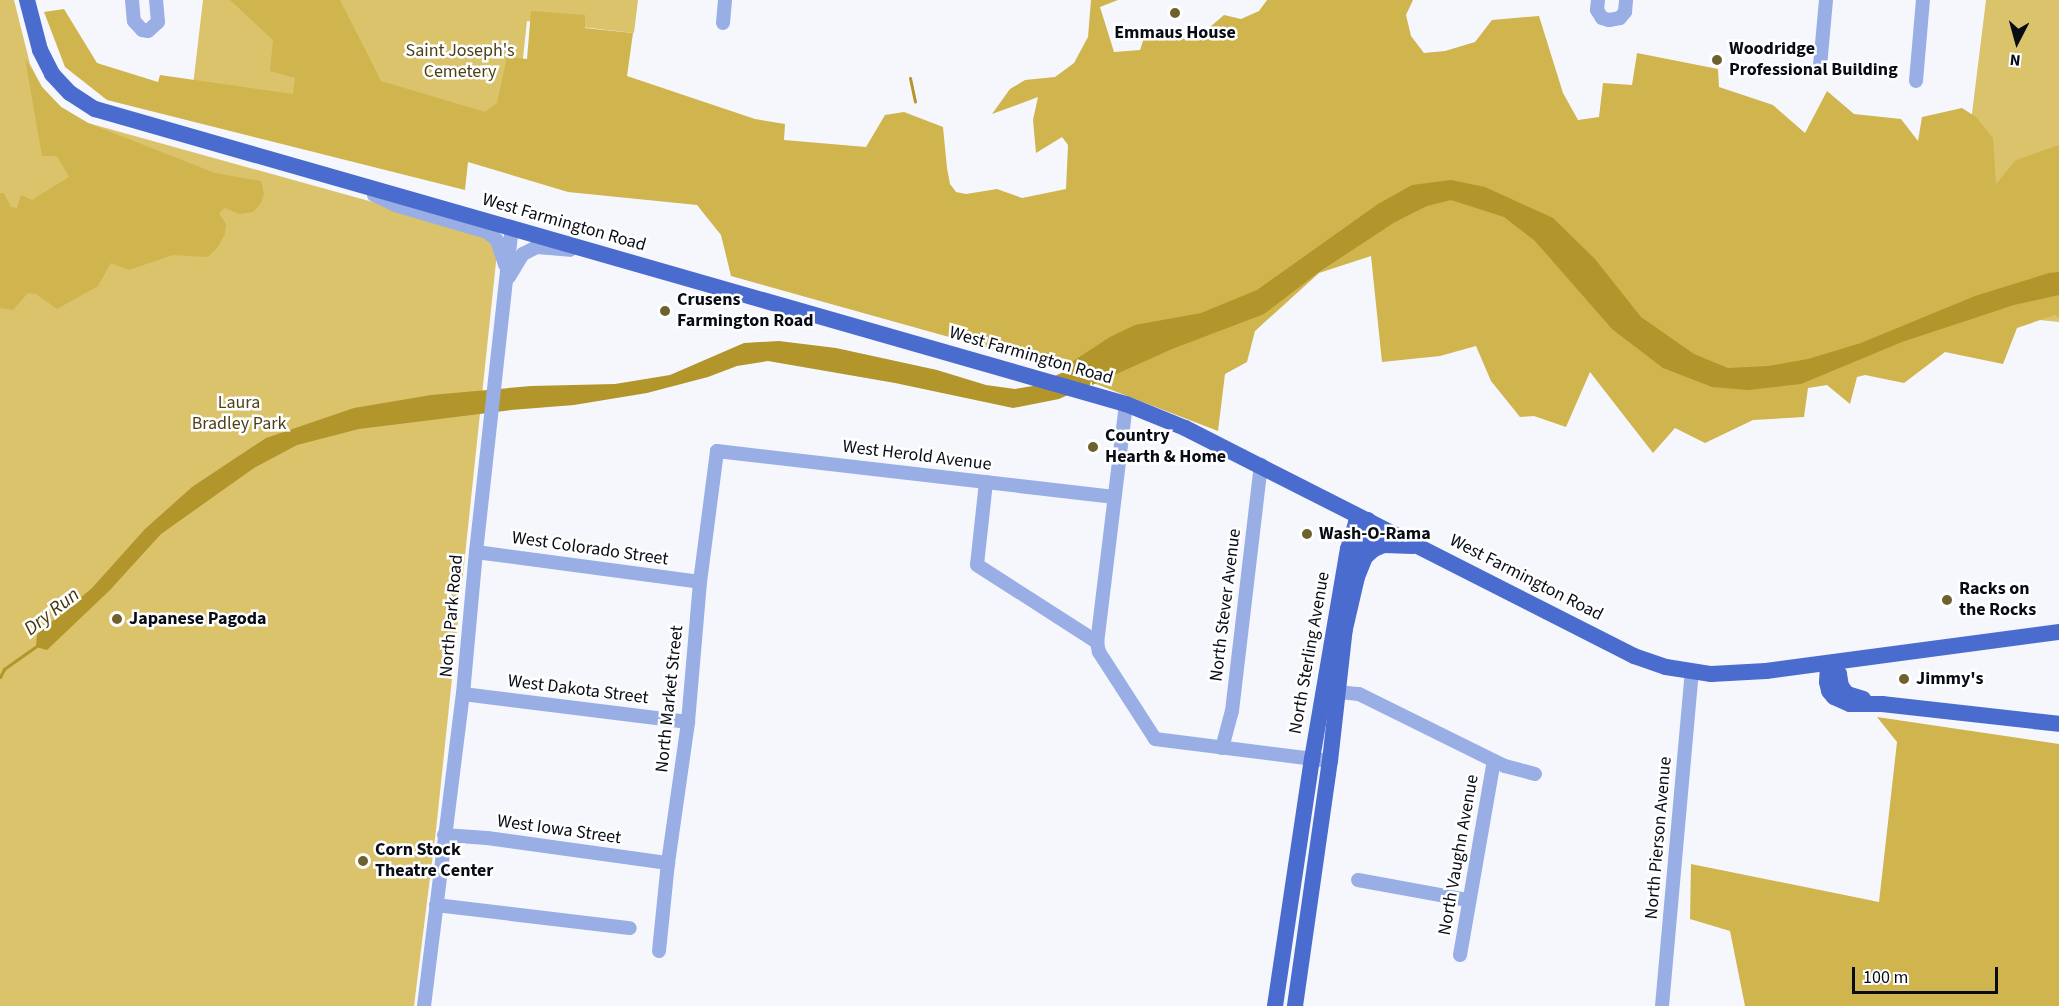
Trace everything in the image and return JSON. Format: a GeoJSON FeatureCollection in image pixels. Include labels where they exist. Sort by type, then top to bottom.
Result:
{"type":"FeatureCollection","features":[{"type":"Feature","properties":{"kind":"main road","name":"West Farmington Road"},"geometry":{"type":"LineString","coordinates":[[27,0],[40,50],[47,66],[63,87],[85,104],[114,116],[1126,404],[1166,419],[1261,465],[1634,656],[1666,668],[1731,674],[1827,664],[2059,632]]}},
{"type":"Feature","properties":{"kind":"main road","name":"North Sterling Avenue"},"geometry":{"type":"LineString","coordinates":[[1275,1006],[1312,759],[1331,691],[1344,633],[1354,567],[1366,537],[1368,520],[1356,522],[1350,540],[1331,691],[1330,761],[1295,1006]]}},
{"type":"Feature","properties":{"kind":"main road"},"geometry":{"type":"LineString","coordinates":[[1344,633],[1360,567],[1371,551],[1395,544],[1440,556]]}},
{"type":"Feature","properties":{"kind":"main road"},"geometry":{"type":"LineString","coordinates":[[1827,664],[1839,674],[1841,686],[1847,694],[1882,704],[2059,724]]}},
{"type":"Feature","properties":{"kind":"street"},"geometry":{"type":"LineString","coordinates":[[132,0],[134,21],[142,30],[148,31],[159,22],[156,0]]}},
{"type":"Feature","properties":{"kind":"street"},"geometry":{"type":"LineString","coordinates":[[723,23],[725,0]]}},
{"type":"Feature","properties":{"kind":"street"},"geometry":{"type":"LineString","coordinates":[[1598,0],[1597,10],[1602,18],[1609,20],[1620,18],[1625,12],[1626,0]]}},
{"type":"Feature","properties":{"kind":"street"},"geometry":{"type":"LineString","coordinates":[[1820,66],[1826,0]]}},
{"type":"Feature","properties":{"kind":"street"},"geometry":{"type":"LineString","coordinates":[[1916,81],[1923,0]]}},
{"type":"Feature","properties":{"kind":"street"},"geometry":{"type":"LineString","coordinates":[[337,178],[396,205],[487,232],[497,240],[504,256],[507,282]]}},
{"type":"Feature","properties":{"kind":"street","name":"North Park Road"},"geometry":{"type":"LineString","coordinates":[[424,1006],[463,694],[476,552],[493,419],[512,228]]}},
{"type":"Feature","properties":{"kind":"street"},"geometry":{"type":"LineString","coordinates":[[507,282],[523,254],[537,247],[602,254]]}},
{"type":"Feature","properties":{"kind":"street"},"geometry":{"type":"LineString","coordinates":[[1126,404],[1097,642],[1099,652],[1155,739],[1330,761]]}},
{"type":"Feature","properties":{"kind":"street","name":"West Herold Avenue"},"geometry":{"type":"LineString","coordinates":[[717,451],[1114,497]]}},
{"type":"Feature","properties":{"kind":"street","name":"North Market Street"},"geometry":{"type":"LineString","coordinates":[[659,951],[668,863],[688,722],[700,582],[717,451]]}},
{"type":"Feature","properties":{"kind":"street","name":"North Stever Avenue"},"geometry":{"type":"LineString","coordinates":[[1222,748],[1232,711],[1261,465]]}},
{"type":"Feature","properties":{"kind":"street"},"geometry":{"type":"LineString","coordinates":[[986,482],[977,565],[1097,642]]}},
{"type":"Feature","properties":{"kind":"street","name":"West Colorado Street"},"geometry":{"type":"LineString","coordinates":[[476,552],[700,582]]}},
{"type":"Feature","properties":{"kind":"street","name":"North Pierson Avenue"},"geometry":{"type":"LineString","coordinates":[[1662,1006],[1692,672]]}},
{"type":"Feature","properties":{"kind":"street"},"geometry":{"type":"LineString","coordinates":[[1331,691],[1359,694],[1494,761],[1535,774]]}},
{"type":"Feature","properties":{"kind":"street","name":"West Dakota Street"},"geometry":{"type":"LineString","coordinates":[[463,694],[688,722]]}},
{"type":"Feature","properties":{"kind":"street","name":"North Vaughn Avenue"},"geometry":{"type":"LineString","coordinates":[[1460,955],[1494,761]]}},
{"type":"Feature","properties":{"kind":"street","name":"West Iowa Street"},"geometry":{"type":"LineString","coordinates":[[444,835],[487,838],[668,863]]}},
{"type":"Feature","properties":{"kind":"street"},"geometry":{"type":"LineString","coordinates":[[1358,880],[1468,900]]}},
{"type":"Feature","properties":{"kind":"street"},"geometry":{"type":"LineString","coordinates":[[436,905],[536,919],[630,928]]}},
{"type":"Feature","properties":{"kind":"green space","name":"Laura Bradley Park"},"geometry":{"type":"Polygon","coordinates":[[[0,0],[14,0],[30,64],[42,87],[61,107],[88,123],[484,233],[497,253],[436,830],[414,1006],[0,1006],[0,0]]]}},
{"type":"Feature","properties":{"kind":"green space","name":"Saint Joseph's Cemetery"},"geometry":{"type":"Polygon","coordinates":[[[203,0],[638,0],[634,33],[527,21],[515,131],[192,94],[203,0]]]}},
{"type":"Feature","properties":{"kind":"green space"},"geometry":{"type":"Polygon","coordinates":[[[1986,0],[2059,0],[2059,322],[1969,313],[1946,324],[1986,0]]]}},
{"type":"Feature","properties":{"kind":"shaded area"},"geometry":{"type":"Polygon","coordinates":[[[230,0],[340,0],[381,81],[485,112],[497,103],[507,57],[527,59],[531,11],[585,15],[585,28],[633,33],[627,76],[755,119],[785,124],[784,140],[866,147],[885,115],[904,112],[943,127],[950,184],[956,192],[966,194],[997,189],[1022,198],[1066,189],[1068,145],[1062,137],[1036,153],[1033,120],[1038,97],[992,114],[1010,89],[1025,80],[1055,77],[1074,63],[1088,37],[1091,0],[1118,0],[1100,7],[1114,52],[1140,50],[1147,29],[1166,32],[1187,40],[1205,39],[1210,27],[1224,15],[1241,19],[1259,11],[1267,0],[1413,0],[1406,15],[1411,36],[1424,53],[1445,51],[1475,42],[1492,20],[1539,16],[1563,93],[1578,120],[1599,117],[1603,83],[1632,85],[1637,53],[1718,69],[1719,87],[1773,105],[1805,133],[1827,91],[1854,114],[1901,119],[1918,141],[1922,117],[1962,108],[1976,117],[1993,138],[1996,184],[2016,160],[2059,145],[2059,318],[2055,315],[2017,328],[2003,364],[1945,352],[1904,383],[1865,375],[1857,377],[1850,404],[1827,385],[1808,388],[1804,417],[1753,420],[1705,443],[1675,428],[1653,453],[1590,372],[1566,427],[1534,416],[1520,417],[1491,381],[1476,346],[1440,356],[1382,362],[1371,256],[1319,273],[1255,331],[1247,362],[1225,374],[1218,431],[1039,362],[731,276],[721,235],[697,205],[568,192],[468,162],[465,190],[107,100],[65,67],[44,12],[64,9],[97,63],[158,82],[160,75],[293,94],[295,78],[270,71],[273,40],[230,0]]]}},
{"type":"Feature","properties":{"kind":"shaded area"},"geometry":{"type":"Polygon","coordinates":[[[25,58],[42,87],[61,107],[88,123],[215,173],[261,181],[264,194],[261,203],[253,212],[239,214],[225,208],[219,213],[226,224],[225,234],[218,247],[208,257],[173,255],[129,270],[111,263],[98,286],[57,309],[36,294],[28,293],[13,310],[0,308],[0,193],[4,193],[11,207],[17,208],[21,195],[32,200],[69,177],[57,156],[42,156],[25,58]]]}},
{"type":"Feature","properties":{"kind":"shaded area"},"geometry":{"type":"Polygon","coordinates":[[[1451,180],[1485,187],[1553,218],[1595,259],[1641,317],[1694,354],[1728,368],[1768,366],[1808,359],[1861,343],[1975,296],[2049,273],[2059,272],[2059,295],[2014,305],[1902,342],[1801,384],[1748,390],[1712,387],[1663,368],[1612,329],[1535,241],[1504,217],[1451,200],[1427,206],[1395,222],[1319,272],[1264,314],[1172,349],[1092,385],[1092,376],[1090,385],[1059,399],[1013,408],[895,383],[768,361],[737,366],[708,377],[647,393],[574,405],[511,410],[359,429],[297,445],[254,468],[161,534],[110,590],[47,650],[36,647],[37,634],[92,588],[145,529],[192,487],[266,438],[354,408],[431,395],[531,386],[615,384],[670,375],[744,343],[779,341],[836,348],[937,370],[986,385],[1015,389],[1033,386],[1070,369],[1064,367],[1110,337],[1135,325],[1201,313],[1257,290],[1378,204],[1412,185],[1451,180]]]}},
{"type":"Feature","properties":{"kind":"shaded area"},"geometry":{"type":"Polygon","coordinates":[[[1877,717],[2059,744],[2059,1006],[1745,1006],[1730,931],[1690,919],[1691,864],[1879,902],[1897,742],[1877,717]]]}},
{"type":"Feature","properties":{"kind":"waterway"},"geometry":{"type":"LineString","coordinates":[[910,78],[915,101]]}},
{"type":"Feature","properties":{"kind":"waterway","name":"Dry Run"},"geometry":{"type":"LineString","coordinates":[[0,677],[4,669],[38,645]]}},
{"type":"Feature","properties":{"kind":"place","name":"Emmaus House"},"geometry":{"type":"Point","coordinates":[1175,13]}},
{"type":"Feature","properties":{"kind":"place","name":"Woodridge Professional Building"},"geometry":{"type":"Point","coordinates":[1717,60]}},
{"type":"Feature","properties":{"kind":"place","name":"Crusens Farmington Road"},"geometry":{"type":"Point","coordinates":[665,311]}},
{"type":"Feature","properties":{"kind":"place","name":"Country Hearth & Home"},"geometry":{"type":"Point","coordinates":[1093,447]}},
{"type":"Feature","properties":{"kind":"place","name":"Wash-O-Rama"},"geometry":{"type":"Point","coordinates":[1307,534]}},
{"type":"Feature","properties":{"kind":"place","name":"Racks on the Rocks"},"geometry":{"type":"Point","coordinates":[1947,600]}},
{"type":"Feature","properties":{"kind":"place","name":"Japanese Pagoda"},"geometry":{"type":"Point","coordinates":[117,619]}},
{"type":"Feature","properties":{"kind":"place","name":"Jimmy's"},"geometry":{"type":"Point","coordinates":[1904,679]}},
{"type":"Feature","properties":{"kind":"place","name":"Corn Stock Theatre Center"},"geometry":{"type":"Point","coordinates":[363,861]}}]}
